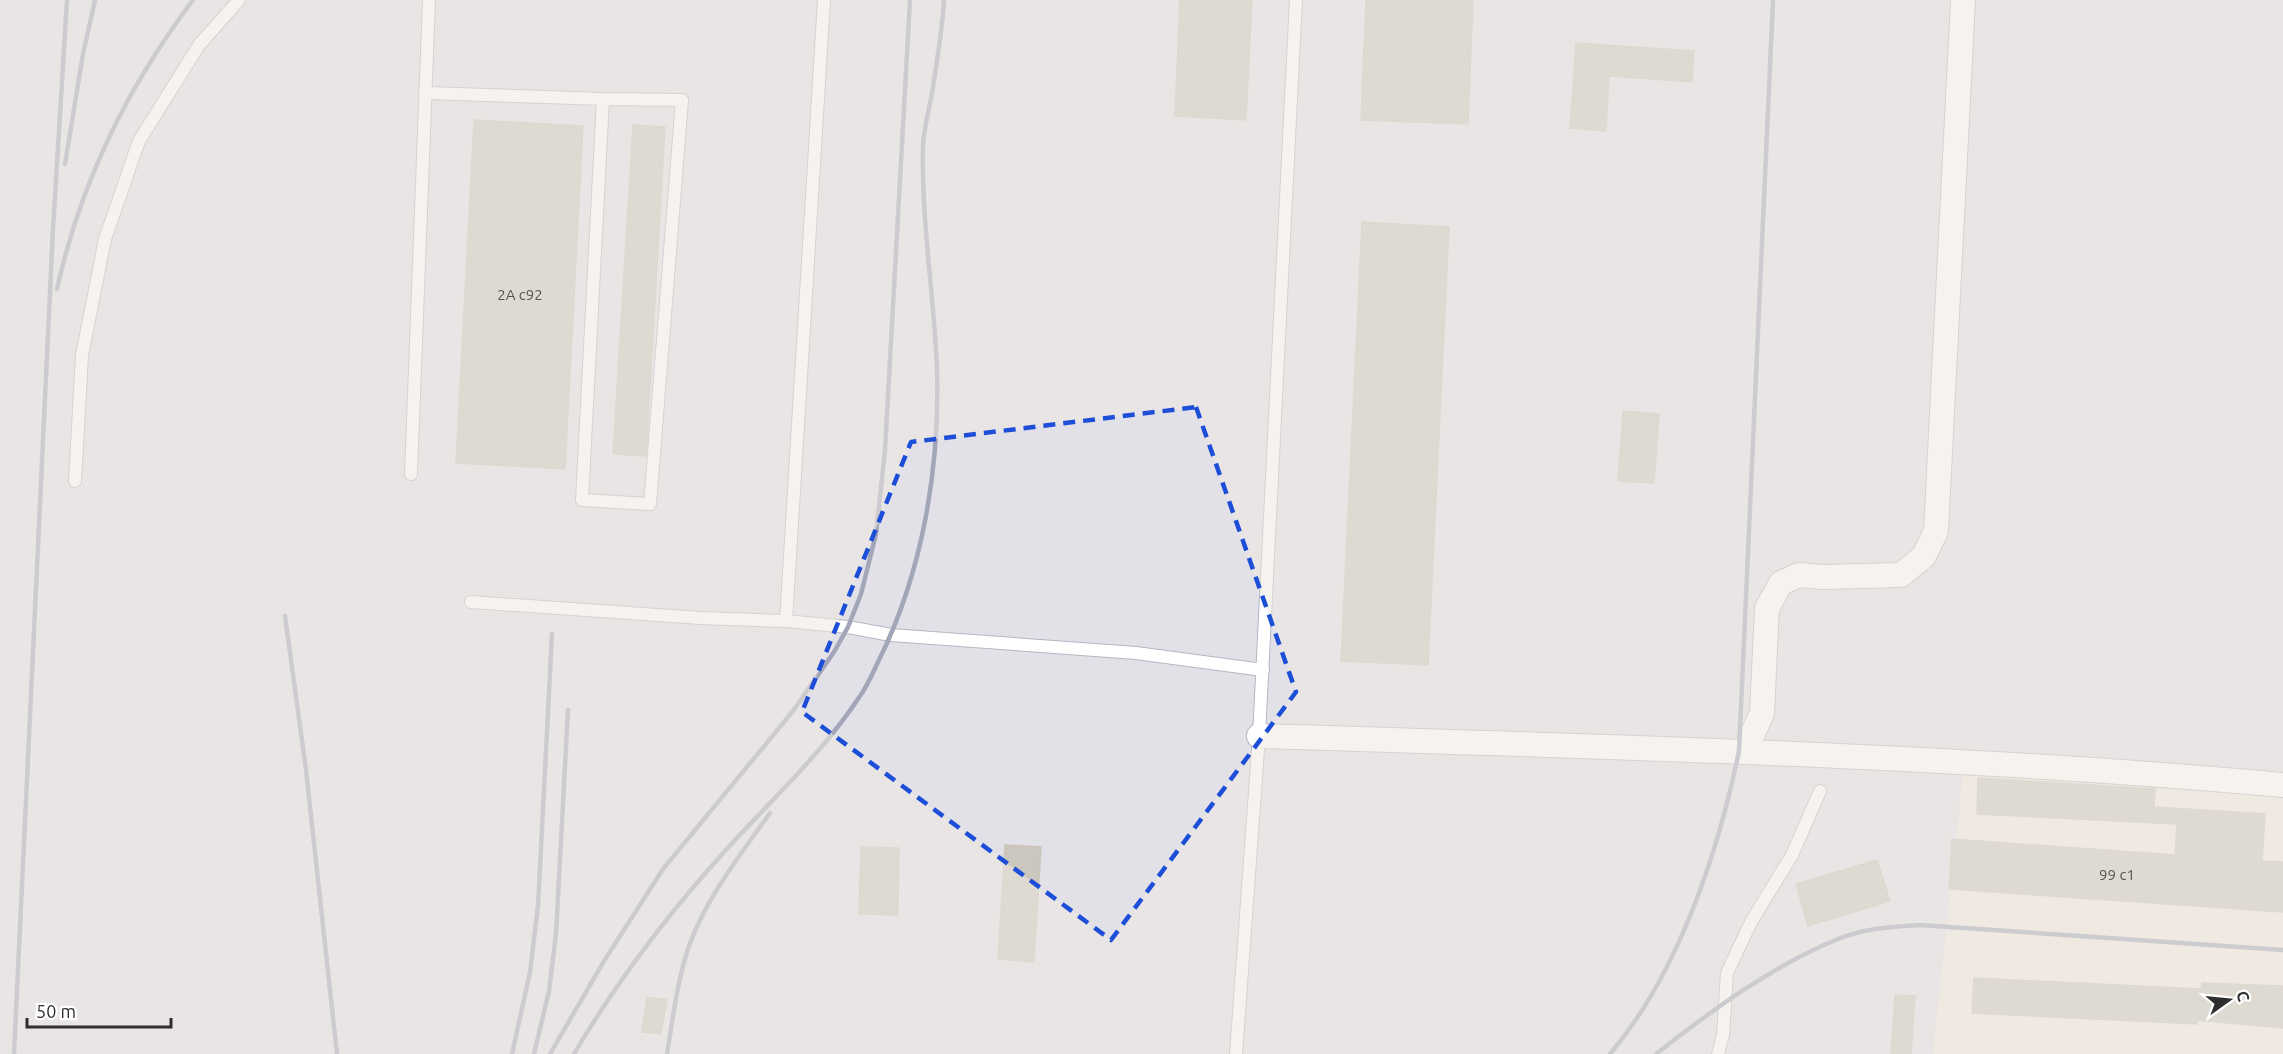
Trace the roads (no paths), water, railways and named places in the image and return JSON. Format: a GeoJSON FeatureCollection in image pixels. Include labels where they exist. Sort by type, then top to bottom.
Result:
{"type":"FeatureCollection","features":[{"type":"Feature","properties":{"kind":"street"},"geometry":{"type":"LineString","coordinates":[[1745,751],[1762,713],[1767,608],[1781,583],[1799,575],[1824,577],[1900,575],[1924,556],[1936,531],[1963,0]]}},
{"type":"Feature","properties":{"kind":"street"},"geometry":{"type":"LineString","coordinates":[[1259,736],[1745,751],[2150,772],[2283,785]]}},
{"type":"Feature","properties":{"kind":"lane"},"geometry":{"type":"LineString","coordinates":[[75,481],[82,355],[105,239],[139,141],[199,45],[239,0]]}},
{"type":"Feature","properties":{"kind":"lane"},"geometry":{"type":"LineString","coordinates":[[411,474],[429,0]]}},
{"type":"Feature","properties":{"kind":"lane"},"geometry":{"type":"LineString","coordinates":[[786,621],[824,0]]}},
{"type":"Feature","properties":{"kind":"lane"},"geometry":{"type":"LineString","coordinates":[[1236,1054],[1263,670],[1296,0]]}},
{"type":"Feature","properties":{"kind":"lane"},"geometry":{"type":"LineString","coordinates":[[425,93],[682,100],[650,504],[582,500],[603,99]]}},
{"type":"Feature","properties":{"kind":"lane"},"geometry":{"type":"LineString","coordinates":[[471,602],[700,618],[786,621],[848,627],[891,635],[1136,653],[1263,670]]}},
{"type":"Feature","properties":{"kind":"lane"},"geometry":{"type":"LineString","coordinates":[[1718,1054],[1723,1035],[1726,973],[1751,922],[1792,855],[1820,791]]}},
{"type":"Feature","properties":{"kind":"railway"},"geometry":{"type":"LineString","coordinates":[[14,1054],[53,229],[67,0]]}},
{"type":"Feature","properties":{"kind":"railway"},"geometry":{"type":"LineString","coordinates":[[65,164],[83,54],[95,0]]}},
{"type":"Feature","properties":{"kind":"railway"},"geometry":{"type":"LineString","coordinates":[[57,289],[79,211],[109,137],[147,67],[193,0]]}},
{"type":"Feature","properties":{"kind":"railway"},"geometry":{"type":"LineString","coordinates":[[550,1054],[604,961],[663,869],[793,711],[834,652],[848,627],[861,594],[876,534],[885,450],[910,0]]}},
{"type":"Feature","properties":{"kind":"railway"},"geometry":{"type":"LineString","coordinates":[[574,1054],[626,974],[683,899],[813,757],[863,692],[894,626],[907,591],[926,518],[935,443],[937,368],[924,201],[923,145],[944,0]]}},
{"type":"Feature","properties":{"kind":"railway"},"geometry":{"type":"LineString","coordinates":[[1610,1054],[1656,987],[1692,911],[1720,830],[1739,751],[1773,0]]}},
{"type":"Feature","properties":{"kind":"railway"},"geometry":{"type":"LineString","coordinates":[[285,616],[306,770],[337,1054]]}},
{"type":"Feature","properties":{"kind":"railway"},"geometry":{"type":"LineString","coordinates":[[512,1054],[530,972],[538,906],[552,634]]}},
{"type":"Feature","properties":{"kind":"railway"},"geometry":{"type":"LineString","coordinates":[[534,1054],[549,991],[556,934],[568,710]]}},
{"type":"Feature","properties":{"kind":"railway"},"geometry":{"type":"LineString","coordinates":[[667,1054],[681,973],[696,928],[725,877],[770,813]]}},
{"type":"Feature","properties":{"kind":"railway"},"geometry":{"type":"LineString","coordinates":[[1656,1054],[1721,1005],[1766,976],[1838,939],[1868,930],[1920,925],[2283,950]]}}]}
